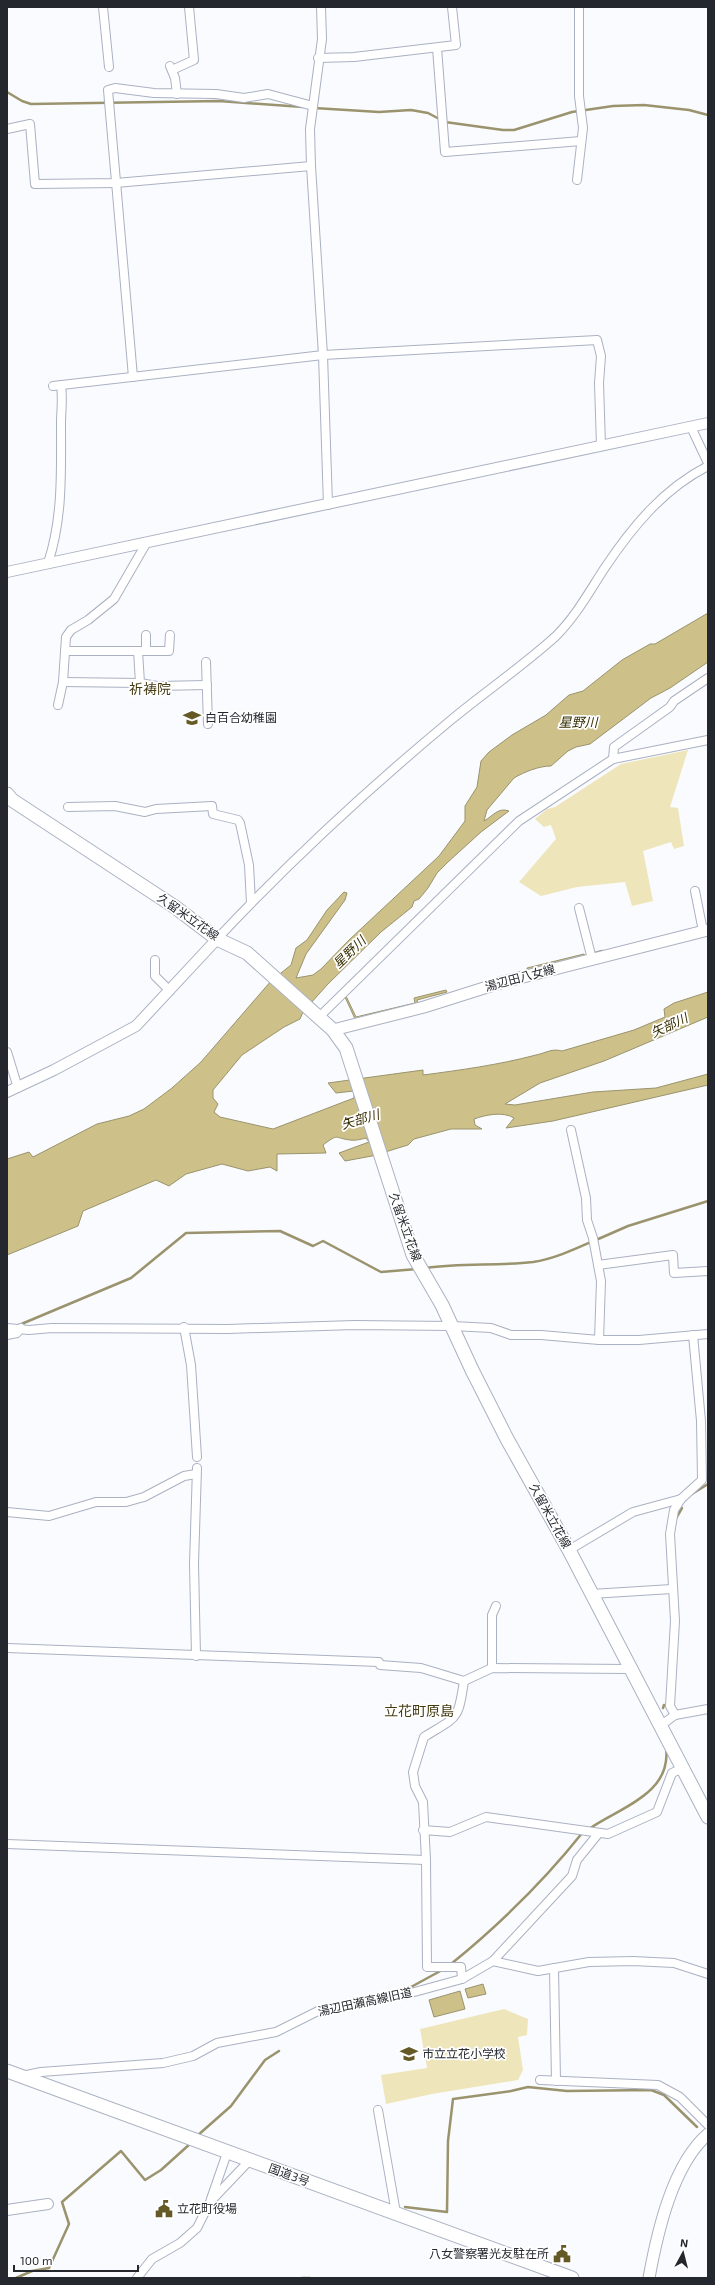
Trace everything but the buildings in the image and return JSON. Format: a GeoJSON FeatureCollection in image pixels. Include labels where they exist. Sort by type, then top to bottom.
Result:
{"type":"FeatureCollection","features":[{"type":"Feature","properties":{"kind":"main road","name":"久留米立花線"},"geometry":{"type":"LineString","coordinates":[[7,794],[12,800],[175,907],[218,939],[247,953],[333,1030],[346,1048],[355,1070],[382,1162],[413,1255],[453,1326],[472,1370],[507,1439],[569,1550],[629,1669],[708,1817]]}},
{"type":"Feature","properties":{"kind":"main road","name":"湯辺田八女線"},"geometry":{"type":"LineString","coordinates":[[333,1030],[424,1007],[503,982],[705,931]]}},
{"type":"Feature","properties":{"kind":"main road","name":"国道3号"},"geometry":{"type":"LineString","coordinates":[[7,2071],[227,2153],[572,2278]]}},
{"type":"Feature","properties":{"kind":"main road"},"geometry":{"type":"LineString","coordinates":[[649,2278],[656,2239],[682,2169],[702,2140],[708,2134]]}},
{"type":"Feature","properties":{"kind":"street"},"geometry":{"type":"LineString","coordinates":[[103,7],[109,67]]}},
{"type":"Feature","properties":{"kind":"street"},"geometry":{"type":"LineString","coordinates":[[177,94],[175,78],[171,68],[194,60],[189,7]]}},
{"type":"Feature","properties":{"kind":"street"},"geometry":{"type":"LineString","coordinates":[[321,7],[322,39],[318,58],[310,129],[323,355],[328,505]]}},
{"type":"Feature","properties":{"kind":"street"},"geometry":{"type":"LineString","coordinates":[[318,58],[354,57],[456,46],[452,7]]}},
{"type":"Feature","properties":{"kind":"street"},"geometry":{"type":"LineString","coordinates":[[577,180],[583,122],[579,96],[579,7]]}},
{"type":"Feature","properties":{"kind":"street"},"geometry":{"type":"LineString","coordinates":[[436,48],[444,152],[582,141]]}},
{"type":"Feature","properties":{"kind":"street"},"geometry":{"type":"LineString","coordinates":[[133,377],[108,90],[115,88],[177,94],[216,94],[244,98],[268,94],[313,106]]}},
{"type":"Feature","properties":{"kind":"street"},"geometry":{"type":"LineString","coordinates":[[7,129],[30,124],[35,184],[116,183],[311,166]]}},
{"type":"Feature","properties":{"kind":"street"},"geometry":{"type":"LineString","coordinates":[[48,563],[55,541],[61,494],[61,422],[63,399],[57,385],[323,355],[597,340],[601,356],[601,446]]}},
{"type":"Feature","properties":{"kind":"street"},"geometry":{"type":"LineString","coordinates":[[7,572],[328,505],[708,423]]}},
{"type":"Feature","properties":{"kind":"street"},"geometry":{"type":"LineString","coordinates":[[7,1092],[18,1088],[136,1026],[251,903],[395,768],[452,719],[557,634],[579,609],[605,568],[646,513],[666,494],[690,475],[708,465],[691,427]]}},
{"type":"Feature","properties":{"kind":"street"},"geometry":{"type":"LineString","coordinates":[[58,705],[63,682],[66,637],[71,630],[88,620],[114,599],[147,542]]}},
{"type":"Feature","properties":{"kind":"street"},"geometry":{"type":"LineString","coordinates":[[140,683],[142,651],[146,635]]}},
{"type":"Feature","properties":{"kind":"street"},"geometry":{"type":"LineString","coordinates":[[65,651],[169,651],[170,635]]}},
{"type":"Feature","properties":{"kind":"street"},"geometry":{"type":"LineString","coordinates":[[206,662],[208,724]]}},
{"type":"Feature","properties":{"kind":"street"},"geometry":{"type":"LineString","coordinates":[[613,759],[614,747],[670,707],[674,700],[708,678]]}},
{"type":"Feature","properties":{"kind":"street"},"geometry":{"type":"LineString","coordinates":[[63,682],[140,683],[157,686],[207,685]]}},
{"type":"Feature","properties":{"kind":"street"},"geometry":{"type":"LineString","coordinates":[[316,1015],[519,821],[613,759],[708,740]]}},
{"type":"Feature","properties":{"kind":"street"},"geometry":{"type":"LineString","coordinates":[[68,807],[115,806],[145,812],[156,808],[212,806],[213,814],[238,820],[240,823],[249,866],[251,903]]}},
{"type":"Feature","properties":{"kind":"street"},"geometry":{"type":"LineString","coordinates":[[695,891],[705,931]]}},
{"type":"Feature","properties":{"kind":"street"},"geometry":{"type":"LineString","coordinates":[[579,908],[592,959]]}},
{"type":"Feature","properties":{"kind":"street"},"geometry":{"type":"LineString","coordinates":[[155,960],[155,976],[170,991]]}},
{"type":"Feature","properties":{"kind":"street"},"geometry":{"type":"LineString","coordinates":[[7,1052],[18,1088]]}},
{"type":"Feature","properties":{"kind":"street"},"geometry":{"type":"LineString","coordinates":[[571,1130],[586,1198],[587,1220],[601,1281],[599,1340]]}},
{"type":"Feature","properties":{"kind":"street"},"geometry":{"type":"LineString","coordinates":[[598,1264],[673,1255],[674,1273],[708,1271]]}},
{"type":"Feature","properties":{"kind":"street"},"geometry":{"type":"LineString","coordinates":[[7,1328],[21,1328],[29,1330],[52,1328],[184,1327],[228,1329],[354,1325],[453,1326],[490,1328],[511,1335],[541,1335],[599,1340],[639,1340],[708,1334]]}},
{"type":"Feature","properties":{"kind":"street"},"geometry":{"type":"LineString","coordinates":[[184,1327],[191,1365],[197,1457]]}},
{"type":"Feature","properties":{"kind":"street"},"geometry":{"type":"LineString","coordinates":[[7,1336],[17,1333],[21,1328]]}},
{"type":"Feature","properties":{"kind":"street"},"geometry":{"type":"LineString","coordinates":[[675,1715],[670,1706],[675,1621],[672,1589],[674,1580],[670,1527],[674,1510],[681,1499],[702,1480],[701,1421],[694,1335]]}},
{"type":"Feature","properties":{"kind":"street"},"geometry":{"type":"LineString","coordinates":[[7,1512],[49,1516],[96,1502],[126,1502],[144,1497],[196,1471],[194,1564],[196,1656]]}},
{"type":"Feature","properties":{"kind":"street"},"geometry":{"type":"LineString","coordinates":[[569,1550],[633,1512],[681,1499]]}},
{"type":"Feature","properties":{"kind":"street"},"geometry":{"type":"LineString","coordinates":[[591,1594],[672,1589]]}},
{"type":"Feature","properties":{"kind":"street"},"geometry":{"type":"LineString","coordinates":[[492,1668],[492,1615],[496,1606]]}},
{"type":"Feature","properties":{"kind":"street"},"geometry":{"type":"LineString","coordinates":[[7,1648],[379,1662],[380,1665],[422,1668],[464,1681],[492,1668],[629,1669]]}},
{"type":"Feature","properties":{"kind":"street"},"geometry":{"type":"LineString","coordinates":[[462,1979],[461,1967],[427,1967],[426,1860],[423,1830],[423,1802],[415,1786],[413,1772],[424,1737],[456,1718],[464,1681]]}},
{"type":"Feature","properties":{"kind":"street"},"geometry":{"type":"LineString","coordinates":[[660,1726],[675,1715],[708,1710]]}},
{"type":"Feature","properties":{"kind":"street"},"geometry":{"type":"LineString","coordinates":[[423,1830],[450,1832],[486,1817],[598,1834],[608,1834],[657,1812],[672,1773],[683,1768]]}},
{"type":"Feature","properties":{"kind":"street","name":"湯辺田瀬高線旧道"},"geometry":{"type":"LineString","coordinates":[[22,2076],[41,2072],[163,2063],[194,2056],[217,2043],[276,2032],[320,2010],[408,1994],[462,1979],[493,1961],[572,1876],[577,1860],[598,1834]]}},
{"type":"Feature","properties":{"kind":"street"},"geometry":{"type":"LineString","coordinates":[[7,1844],[426,1860]]}},
{"type":"Feature","properties":{"kind":"street"},"geometry":{"type":"LineString","coordinates":[[493,1961],[531,1970],[589,1962],[633,1961],[674,1963],[708,1974]]}},
{"type":"Feature","properties":{"kind":"street"},"geometry":{"type":"LineString","coordinates":[[554,1968],[556,2081]]}},
{"type":"Feature","properties":{"kind":"street"},"geometry":{"type":"LineString","coordinates":[[540,2080],[658,2085],[680,2097],[708,2125]]}},
{"type":"Feature","properties":{"kind":"street"},"geometry":{"type":"LineString","coordinates":[[378,2110],[396,2214]]}},
{"type":"Feature","properties":{"kind":"street"},"geometry":{"type":"LineString","coordinates":[[137,2278],[152,2259],[180,2243],[197,2228],[210,2202],[227,2153]]}},
{"type":"Feature","properties":{"kind":"street"},"geometry":{"type":"LineString","coordinates":[[210,2202],[249,2161]]}},
{"type":"Feature","properties":{"kind":"street"},"geometry":{"type":"LineString","coordinates":[[7,2210],[48,2204]]}},
{"type":"Feature","properties":{"kind":"shaded area"},"geometry":{"type":"Polygon","coordinates":[[[688,750],[670,807],[678,808],[684,846],[674,849],[671,842],[643,851],[653,901],[632,906],[625,882],[577,887],[541,896],[519,882],[556,839],[551,825],[544,827],[535,819],[547,809],[555,807],[621,764],[688,750]]]}},
{"type":"Feature","properties":{"kind":"shaded area"},"geometry":{"type":"Polygon","coordinates":[[[504,2009],[528,2019],[527,2035],[518,2037],[523,2070],[518,2080],[432,2094],[386,2104],[381,2075],[427,2068],[420,2029],[504,2009]]]}},
{"type":"Feature","properties":{"kind":"water"},"geometry":{"type":"Polygon","coordinates":[[[708,613],[708,662],[670,688],[651,698],[590,744],[576,747],[568,751],[551,766],[532,770],[514,778],[487,810],[484,821],[499,811],[509,811],[481,832],[448,862],[437,873],[419,899],[414,901],[412,907],[381,932],[327,985],[303,1012],[300,1019],[284,1027],[242,1055],[213,1090],[213,1098],[218,1104],[214,1112],[220,1117],[273,1129],[354,1098],[354,1091],[336,1093],[328,1083],[423,1070],[423,1075],[508,1062],[552,1050],[562,1051],[634,1030],[665,1017],[664,1009],[674,1003],[708,992],[708,1017],[604,1061],[540,1083],[505,1104],[515,1105],[593,1092],[656,1088],[708,1074],[708,1085],[553,1121],[506,1128],[514,1118],[499,1114],[483,1116],[474,1119],[475,1125],[482,1129],[451,1129],[414,1139],[408,1145],[372,1156],[345,1161],[339,1153],[369,1142],[366,1138],[352,1140],[336,1137],[323,1145],[326,1153],[277,1154],[277,1171],[270,1167],[248,1171],[222,1164],[186,1174],[169,1186],[156,1180],[83,1211],[78,1226],[7,1255],[7,1159],[29,1152],[33,1157],[97,1124],[129,1116],[144,1109],[172,1088],[201,1062],[271,981],[291,965],[296,948],[307,940],[327,910],[344,892],[347,893],[345,900],[306,954],[296,978],[313,975],[321,969],[349,940],[439,856],[465,821],[465,806],[477,787],[481,761],[489,752],[512,735],[546,715],[569,695],[583,691],[622,660],[650,644],[655,644],[708,613]]]}},
{"type":"Feature","properties":{"kind":"water"},"geometry":{"type":"Polygon","coordinates":[[[584,954],[585,956],[527,970],[527,968],[584,954]]]}},
{"type":"Feature","properties":{"kind":"water"},"geometry":{"type":"Polygon","coordinates":[[[446,990],[447,992],[417,1000],[418,1004],[355,1019],[345,997],[346,996],[356,1017],[415,1003],[414,998],[446,990]]]}},
{"type":"Feature","properties":{"kind":"water"},"geometry":{"type":"Polygon","coordinates":[[[483,1984],[486,1994],[468,1998],[465,1989],[483,1984]]]}},
{"type":"Feature","properties":{"kind":"water"},"geometry":{"type":"Polygon","coordinates":[[[460,1991],[465,2009],[434,2017],[429,2000],[460,1991]]]}},
{"type":"Feature","properties":{"kind":"waterway"},"geometry":{"type":"LineString","coordinates":[[7,92],[22,101],[31,104],[219,101],[303,107]]}},
{"type":"Feature","properties":{"kind":"waterway"},"geometry":{"type":"LineString","coordinates":[[314,108],[379,112],[411,110],[428,113],[445,122],[503,130],[514,130],[572,112],[613,106],[644,105],[689,110],[708,115]]}},
{"type":"Feature","properties":{"kind":"waterway"},"geometry":{"type":"LineString","coordinates":[[595,953],[602,951]]}},
{"type":"Feature","properties":{"kind":"waterway"},"geometry":{"type":"LineString","coordinates":[[596,1240],[628,1226],[708,1201]]}},
{"type":"Feature","properties":{"kind":"waterway"},"geometry":{"type":"LineString","coordinates":[[19,1325],[131,1278],[186,1233],[280,1231],[313,1246],[323,1241],[381,1272],[417,1269]]}},
{"type":"Feature","properties":{"kind":"waterway"},"geometry":{"type":"LineString","coordinates":[[426,1268],[540,1261],[591,1242]]}},
{"type":"Feature","properties":{"kind":"waterway"},"geometry":{"type":"LineString","coordinates":[[692,1494],[708,1484]]}},
{"type":"Feature","properties":{"kind":"waterway"},"geometry":{"type":"LineString","coordinates":[[675,1520],[682,1508]]}},
{"type":"Feature","properties":{"kind":"waterway"},"geometry":{"type":"LineString","coordinates":[[589,1829],[641,1798],[652,1788],[661,1777],[666,1764],[666,1748]]}},
{"type":"Feature","properties":{"kind":"waterway"},"geometry":{"type":"LineString","coordinates":[[451,1964],[504,1918],[553,1868],[583,1832]]}},
{"type":"Feature","properties":{"kind":"waterway"},"geometry":{"type":"LineString","coordinates":[[363,1998],[411,1987],[444,1969]]}},
{"type":"Feature","properties":{"kind":"waterway"},"geometry":{"type":"LineString","coordinates":[[197,2136],[231,2106],[265,2060],[279,2051]]}},
{"type":"Feature","properties":{"kind":"waterway"},"geometry":{"type":"LineString","coordinates":[[405,2207],[447,2212],[448,2141],[453,2099],[511,2091],[528,2087],[567,2091],[651,2090],[664,2095],[697,2127]]}},
{"type":"Feature","properties":{"kind":"waterway"},"geometry":{"type":"LineString","coordinates":[[16,2278],[32,2271],[49,2268],[69,2224],[62,2202],[121,2151],[145,2180],[161,2170],[191,2143]]}},
{"type":"Feature","properties":{"kind":"waterway"},"geometry":{"type":"LineString","coordinates":[[302,2278],[310,2278]]}},
{"type":"Feature","properties":{"kind":"place","name":"白百合幼稚園"},"geometry":{"type":"Point","coordinates":[192,718]}},
{"type":"Feature","properties":{"kind":"place","name":"市立立花小学校"},"geometry":{"type":"Point","coordinates":[409,2054]}},
{"type":"Feature","properties":{"kind":"place","name":"立花町役場"},"geometry":{"type":"Point","coordinates":[164,2209]}},
{"type":"Feature","properties":{"kind":"place","name":"八女警察署光友駐在所"},"geometry":{"type":"Point","coordinates":[562,2254]}},
{"type":"Feature","properties":{"kind":"district","name":"祈祷院"},"geometry":{"type":"Point","coordinates":[150,689]}},
{"type":"Feature","properties":{"kind":"district","name":"立花町原島"},"geometry":{"type":"Point","coordinates":[419,1711]}},
{"type":"Feature","properties":{"kind":"water label","name":"星野川"},"geometry":{"type":"Point","coordinates":[578,722]}},
{"type":"Feature","properties":{"kind":"water label","name":"星野川"},"geometry":{"type":"Point","coordinates":[349,952]}},
{"type":"Feature","properties":{"kind":"water label","name":"矢部川"},"geometry":{"type":"Point","coordinates":[669,1025]}},
{"type":"Feature","properties":{"kind":"water label","name":"矢部川"},"geometry":{"type":"Point","coordinates":[360,1119]}}]}
